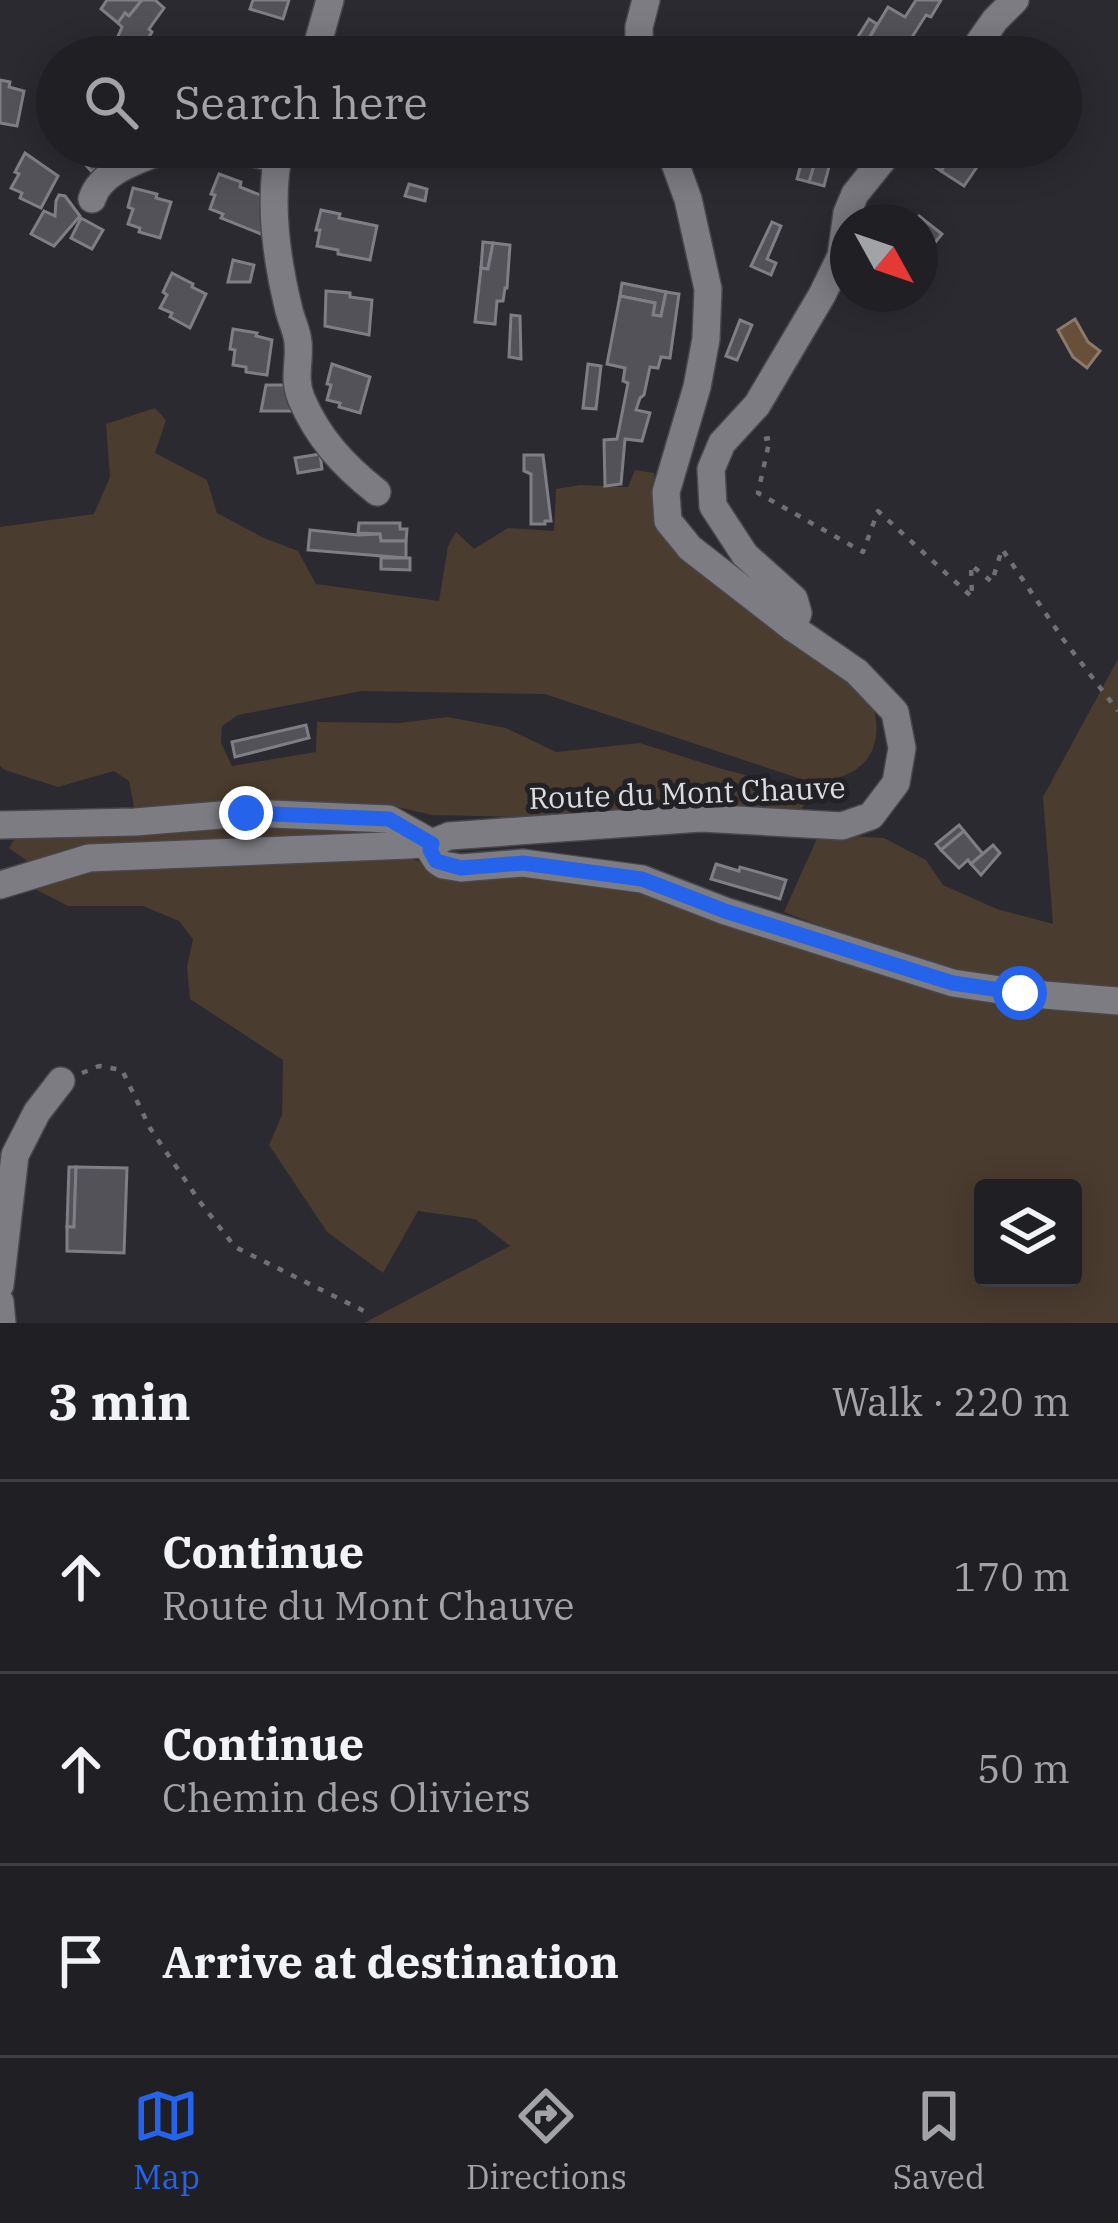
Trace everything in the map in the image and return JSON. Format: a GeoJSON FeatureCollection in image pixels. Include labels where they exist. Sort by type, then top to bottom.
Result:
{"type":"FeatureCollection","features":[{"type":"Feature","properties":{"kind":"street"},"geometry":{"type":"LineString","coordinates":[[320,36],[330,0]]}},
{"type":"Feature","properties":{"kind":"street"},"geometry":{"type":"LineString","coordinates":[[639,36],[646,0]]}},
{"type":"Feature","properties":{"kind":"street"},"geometry":{"type":"LineString","coordinates":[[984,36],[1015,0]]}},
{"type":"Feature","properties":{"kind":"street"},"geometry":{"type":"LineString","coordinates":[[92,199],[107,176],[125,168]]}},
{"type":"Feature","properties":{"kind":"street"},"geometry":{"type":"LineString","coordinates":[[279,168],[277,244],[298,341],[295,376],[301,398],[329,449],[377,492]]}},
{"type":"Feature","properties":{"kind":"street","name":"Route du Mont Chauve"},"geometry":{"type":"LineString","coordinates":[[0,885],[89,858],[432,844],[449,836],[701,818],[842,826],[871,816],[896,783],[902,748],[895,712],[857,672],[690,548],[668,521],[665,492],[697,387],[708,289],[677,168]]}},
{"type":"Feature","properties":{"kind":"street"},"geometry":{"type":"LineString","coordinates":[[793,628],[798,613],[794,599],[746,555],[713,506],[712,469],[722,443],[757,405],[823,295],[842,256],[847,213],[876,168]]}},
{"type":"Feature","properties":{"kind":"street"},"geometry":{"type":"LineString","coordinates":[[0,825],[246,813],[389,819],[432,844],[432,856],[443,865],[523,863],[642,879],[725,911],[953,983],[1118,1001]]}},
{"type":"Feature","properties":{"kind":"street"},"geometry":{"type":"LineString","coordinates":[[0,1285],[15,1156],[37,1112],[62,1082]]}},
{"type":"Feature","properties":{"kind":"street"},"geometry":{"type":"LineString","coordinates":[[0,1302],[2,1323]]}},
{"type":"Feature","properties":{"kind":"path"},"geometry":{"type":"LineString","coordinates":[[722,443],[770,438],[758,493],[863,552],[878,511],[972,597],[971,565],[992,582],[1002,549],[1118,711]]}},
{"type":"Feature","properties":{"kind":"path"},"geometry":{"type":"LineString","coordinates":[[62,1082],[99,1066],[122,1070],[150,1128],[235,1247],[364,1311]]}},
{"type":"Feature","properties":{"kind":"shaded area"},"geometry":{"type":"Polygon","coordinates":[[[1075,319],[1088,342],[1100,351],[1087,368],[1073,357],[1058,330],[1075,319]]]}},
{"type":"Feature","properties":{"kind":"shaded area"},"geometry":{"type":"Polygon","coordinates":[[[155,408],[166,420],[155,453],[207,480],[217,513],[298,551],[316,584],[439,601],[448,546],[456,532],[474,549],[508,528],[554,531],[556,489],[628,487],[635,470],[654,473],[655,518],[870,696],[874,746],[858,768],[810,782],[545,694],[361,691],[238,715],[222,726],[221,743],[232,766],[316,752],[317,722],[399,723],[448,717],[506,728],[556,752],[640,743],[801,789],[811,798],[800,810],[707,805],[521,817],[432,815],[384,804],[235,803],[135,812],[129,781],[114,771],[58,787],[5,770],[0,766],[0,527],[94,514],[110,477],[106,424],[155,408]]]}},
{"type":"Feature","properties":{"kind":"shaded area"},"geometry":{"type":"Polygon","coordinates":[[[1118,659],[1118,1323],[364,1323],[510,1246],[475,1219],[418,1211],[383,1273],[327,1232],[269,1145],[282,1115],[283,1060],[190,999],[187,967],[193,939],[179,921],[143,906],[68,906],[31,887],[33,865],[9,848],[18,834],[264,821],[391,826],[409,858],[440,869],[631,883],[737,924],[1011,982],[891,953],[784,912],[819,834],[884,838],[926,860],[943,885],[997,909],[1053,924],[1043,797],[1118,659]]]}},
{"type":"Feature","properties":{"kind":"building"},"geometry":{"type":"Polygon","coordinates":[[[107,0],[142,0],[118,23],[101,9],[107,0]]]}},
{"type":"Feature","properties":{"kind":"building"},"geometry":{"type":"Polygon","coordinates":[[[142,0],[155,0],[164,8],[149,29],[150,36],[118,36],[122,27],[118,23],[125,13],[129,16],[142,0]]]}},
{"type":"Feature","properties":{"kind":"building"},"geometry":{"type":"Polygon","coordinates":[[[253,0],[289,0],[283,19],[250,9],[253,0]]]}},
{"type":"Feature","properties":{"kind":"building"},"geometry":{"type":"Polygon","coordinates":[[[916,0],[941,0],[931,17],[926,15],[913,36],[871,36],[888,7],[905,17],[916,0]]]}},
{"type":"Feature","properties":{"kind":"building"},"geometry":{"type":"Polygon","coordinates":[[[869,19],[877,24],[870,36],[858,36],[869,19]]]}},
{"type":"Feature","properties":{"kind":"building"},"geometry":{"type":"Polygon","coordinates":[[[0,80],[24,91],[17,126],[0,123],[0,80]]]}},
{"type":"Feature","properties":{"kind":"building"},"geometry":{"type":"Polygon","coordinates":[[[25,153],[36,161],[36,168],[58,176],[41,208],[11,188],[19,174],[15,172],[25,153]]]}},
{"type":"Feature","properties":{"kind":"building"},"geometry":{"type":"Polygon","coordinates":[[[800,168],[813,168],[809,182],[797,179],[800,168]]]}},
{"type":"Feature","properties":{"kind":"building"},"geometry":{"type":"Polygon","coordinates":[[[813,168],[829,168],[824,186],[809,182],[813,168]]]}},
{"type":"Feature","properties":{"kind":"building"},"geometry":{"type":"Polygon","coordinates":[[[943,168],[976,168],[964,186],[943,168]]]}},
{"type":"Feature","properties":{"kind":"building"},"geometry":{"type":"Polygon","coordinates":[[[219,174],[268,198],[269,213],[261,234],[210,209],[219,174]]]}},
{"type":"Feature","properties":{"kind":"building"},"geometry":{"type":"Polygon","coordinates":[[[409,184],[427,189],[425,201],[405,196],[409,184]]]}},
{"type":"Feature","properties":{"kind":"building"},"geometry":{"type":"Polygon","coordinates":[[[133,188],[171,202],[160,238],[128,224],[133,188]]]}},
{"type":"Feature","properties":{"kind":"building"},"geometry":{"type":"Polygon","coordinates":[[[59,195],[80,216],[54,246],[31,234],[44,211],[55,216],[59,195]]]}},
{"type":"Feature","properties":{"kind":"building"},"geometry":{"type":"Polygon","coordinates":[[[321,210],[377,226],[370,260],[317,246],[321,210]]]}},
{"type":"Feature","properties":{"kind":"building"},"geometry":{"type":"Polygon","coordinates":[[[81,218],[103,230],[92,249],[71,238],[81,218]]]}},
{"type":"Feature","properties":{"kind":"building"},"geometry":{"type":"Polygon","coordinates":[[[772,222],[781,226],[767,259],[776,263],[771,275],[751,266],[772,222]]]}},
{"type":"Feature","properties":{"kind":"building"},"geometry":{"type":"Polygon","coordinates":[[[483,242],[493,243],[488,269],[481,268],[483,242]]]}},
{"type":"Feature","properties":{"kind":"building"},"geometry":{"type":"Polygon","coordinates":[[[493,243],[510,245],[507,288],[503,301],[497,301],[495,324],[475,322],[481,268],[488,269],[493,243]]]}},
{"type":"Feature","properties":{"kind":"building"},"geometry":{"type":"Polygon","coordinates":[[[233,260],[254,265],[250,282],[228,282],[233,260]]]}},
{"type":"Feature","properties":{"kind":"building"},"geometry":{"type":"Polygon","coordinates":[[[172,273],[206,294],[190,328],[160,308],[172,273]]]}},
{"type":"Feature","properties":{"kind":"building"},"geometry":{"type":"Polygon","coordinates":[[[622,283],[666,292],[661,316],[653,315],[655,303],[620,296],[622,283]]]}},
{"type":"Feature","properties":{"kind":"building"},"geometry":{"type":"Polygon","coordinates":[[[326,291],[372,300],[369,335],[325,326],[326,291]]]}},
{"type":"Feature","properties":{"kind":"building"},"geometry":{"type":"Polygon","coordinates":[[[666,292],[679,294],[670,358],[661,357],[658,368],[650,367],[636,410],[650,413],[642,441],[625,439],[621,484],[605,486],[604,440],[617,439],[628,383],[623,381],[625,368],[607,364],[620,296],[655,303],[653,315],[661,316],[666,292]]]}},
{"type":"Feature","properties":{"kind":"building"},"geometry":{"type":"Polygon","coordinates":[[[511,315],[520,316],[521,359],[509,357],[511,315]]]}},
{"type":"Feature","properties":{"kind":"building"},"geometry":{"type":"Polygon","coordinates":[[[740,320],[752,325],[737,360],[726,356],[740,320]]]}},
{"type":"Feature","properties":{"kind":"building"},"geometry":{"type":"Polygon","coordinates":[[[233,329],[272,340],[267,375],[233,365],[233,329]]]}},
{"type":"Feature","properties":{"kind":"building"},"geometry":{"type":"Polygon","coordinates":[[[332,364],[370,377],[360,413],[327,400],[332,364]]]}},
{"type":"Feature","properties":{"kind":"building"},"geometry":{"type":"Polygon","coordinates":[[[588,364],[601,366],[596,409],[583,408],[588,364]]]}},
{"type":"Feature","properties":{"kind":"building"},"geometry":{"type":"Polygon","coordinates":[[[266,385],[290,385],[300,411],[261,411],[266,385]]]}},
{"type":"Feature","properties":{"kind":"building"},"geometry":{"type":"Polygon","coordinates":[[[320,454],[322,469],[298,473],[295,458],[320,454]]]}},
{"type":"Feature","properties":{"kind":"building"},"geometry":{"type":"Polygon","coordinates":[[[524,455],[543,455],[551,521],[545,524],[531,524],[531,474],[524,471],[524,455]]]}},
{"type":"Feature","properties":{"kind":"building"},"geometry":{"type":"Polygon","coordinates":[[[359,523],[400,523],[400,529],[407,529],[406,541],[381,541],[380,534],[358,533],[359,523]]]}},
{"type":"Feature","properties":{"kind":"building"},"geometry":{"type":"Polygon","coordinates":[[[310,530],[380,534],[381,541],[406,541],[406,558],[308,550],[310,530]]]}},
{"type":"Feature","properties":{"kind":"building"},"geometry":{"type":"Polygon","coordinates":[[[381,558],[410,558],[410,570],[381,569],[381,558]]]}},
{"type":"Feature","properties":{"kind":"building"},"geometry":{"type":"Polygon","coordinates":[[[306,725],[309,738],[235,757],[232,742],[306,725]]]}},
{"type":"Feature","properties":{"kind":"building"},"geometry":{"type":"Polygon","coordinates":[[[959,825],[964,831],[941,850],[936,844],[959,825]]]}},
{"type":"Feature","properties":{"kind":"building"},"geometry":{"type":"Polygon","coordinates":[[[964,831],[983,854],[959,868],[941,850],[964,831]]]}},
{"type":"Feature","properties":{"kind":"building"},"geometry":{"type":"Polygon","coordinates":[[[993,845],[1000,853],[981,875],[971,864],[993,845]]]}},
{"type":"Feature","properties":{"kind":"building"},"geometry":{"type":"Polygon","coordinates":[[[716,864],[786,880],[780,899],[711,879],[716,864]]]}},
{"type":"Feature","properties":{"kind":"building"},"geometry":{"type":"Polygon","coordinates":[[[69,1167],[76,1167],[74,1227],[67,1227],[69,1167]]]}},
{"type":"Feature","properties":{"kind":"building"},"geometry":{"type":"Polygon","coordinates":[[[76,1167],[127,1168],[124,1253],[67,1251],[67,1227],[74,1227],[76,1167]]]}},
{"type":"Feature","properties":{"kind":"route"},"geometry":{"type":"LineString","coordinates":[[246,813],[389,819],[432,844],[432,856],[443,865],[523,863],[642,879],[725,911],[953,983],[1020,993]]}}]}
